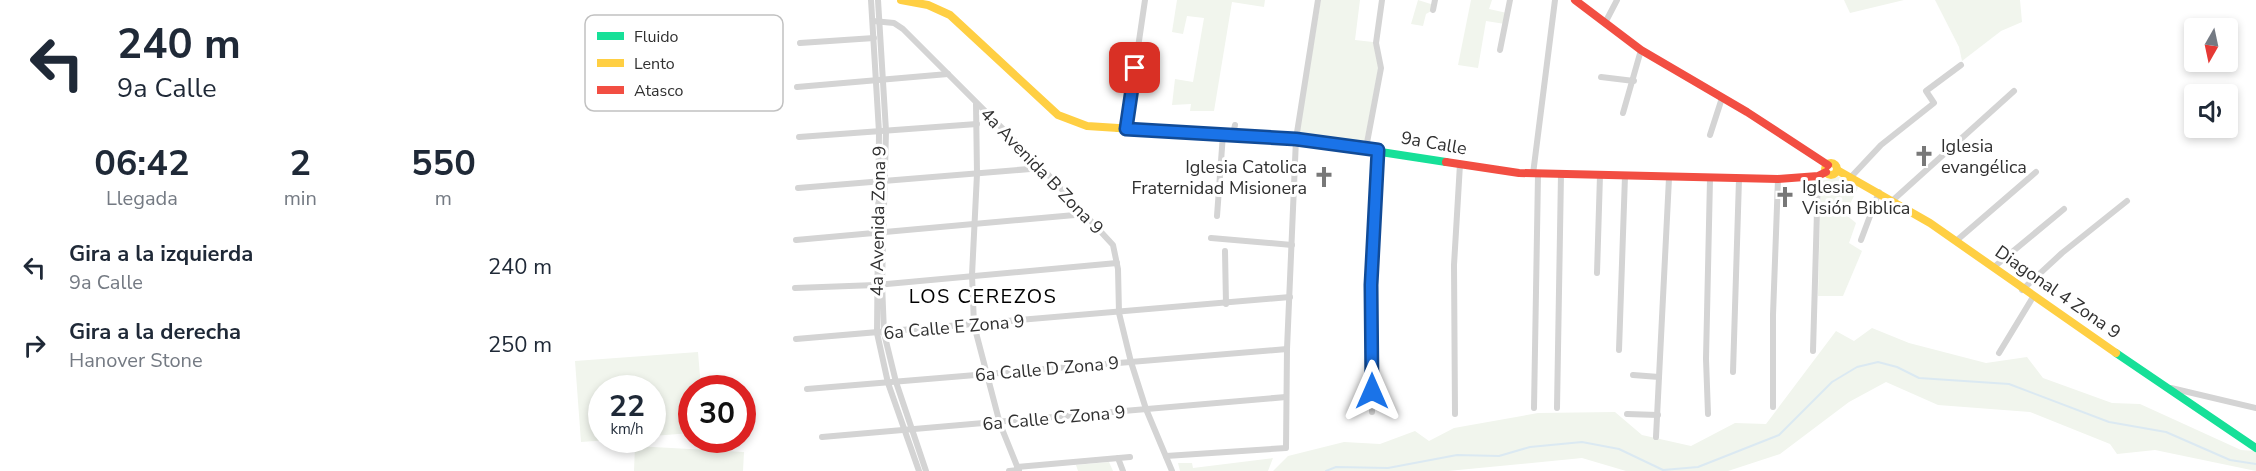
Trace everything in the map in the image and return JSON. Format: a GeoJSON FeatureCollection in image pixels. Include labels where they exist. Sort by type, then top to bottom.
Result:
{"type":"FeatureCollection","features":[{"type":"Feature","properties":{"kind":"street","name":"4a Avenida Zona 9"},"geometry":{"type":"LineString","coordinates":[[871,0],[876,21],[883,131],[880,333],[892,382],[920,471]]}},
{"type":"Feature","properties":{"kind":"street","name":"4a Avenida Zona 9"},"geometry":{"type":"LineString","coordinates":[[878,0],[874,38],[881,80]]}},
{"type":"Feature","properties":{"kind":"street","name":"9a Calle"},"geometry":{"type":"LineString","coordinates":[[901,0],[928,5],[960,22],[1061,118],[1087,126],[1296,139],[1536,175],[1778,179],[1824,171]]}},
{"type":"Feature","properties":{"kind":"street"},"geometry":{"type":"LineString","coordinates":[[1126,129],[1145,0]]}},
{"type":"Feature","properties":{"kind":"street"},"geometry":{"type":"LineString","coordinates":[[1166,456],[1286,448],[1287,348],[1296,139],[1318,0]]}},
{"type":"Feature","properties":{"kind":"street"},"geometry":{"type":"LineString","coordinates":[[1366,148],[1381,68],[1376,43],[1382,0]]}},
{"type":"Feature","properties":{"kind":"street"},"geometry":{"type":"LineString","coordinates":[[1433,10],[1435,0]]}},
{"type":"Feature","properties":{"kind":"street"},"geometry":{"type":"LineString","coordinates":[[1500,50],[1510,0]]}},
{"type":"Feature","properties":{"kind":"street"},"geometry":{"type":"LineString","coordinates":[[1534,408],[1536,175],[1556,0]]}},
{"type":"Feature","properties":{"kind":"street"},"geometry":{"type":"LineString","coordinates":[[1575,0],[1641,50],[1722,98],[1824,171],[1813,351]]}},
{"type":"Feature","properties":{"kind":"street"},"geometry":{"type":"LineString","coordinates":[[1605,23],[1617,0]]}},
{"type":"Feature","properties":{"kind":"street","name":"4a Avenida B Zona 9"},"geometry":{"type":"LineString","coordinates":[[876,21],[899,25],[1042,168],[1113,245],[1117,263],[1119,313],[1131,362],[1146,409],[1172,471]]}},
{"type":"Feature","properties":{"kind":"street"},"geometry":{"type":"LineString","coordinates":[[800,44],[874,38]]}},
{"type":"Feature","properties":{"kind":"street"},"geometry":{"type":"LineString","coordinates":[[1623,113],[1641,50]]}},
{"type":"Feature","properties":{"kind":"street"},"geometry":{"type":"LineString","coordinates":[[1851,177],[1881,145],[1934,103],[1926,91],[1960,65]]}},
{"type":"Feature","properties":{"kind":"street"},"geometry":{"type":"LineString","coordinates":[[797,87],[948,74]]}},
{"type":"Feature","properties":{"kind":"street"},"geometry":{"type":"LineString","coordinates":[[1601,77],[1634,81]]}},
{"type":"Feature","properties":{"kind":"street"},"geometry":{"type":"LineString","coordinates":[[1893,201],[2014,91]]}},
{"type":"Feature","properties":{"kind":"street"},"geometry":{"type":"LineString","coordinates":[[1710,135],[1722,98]]}},
{"type":"Feature","properties":{"kind":"street"},"geometry":{"type":"LineString","coordinates":[[976,104],[977,174],[972,275],[974,325],[1000,424],[1018,469]]}},
{"type":"Feature","properties":{"kind":"street"},"geometry":{"type":"LineString","coordinates":[[799,137],[976,124]]}},
{"type":"Feature","properties":{"kind":"street"},"geometry":{"type":"LineString","coordinates":[[1233,134],[1235,124]]}},
{"type":"Feature","properties":{"kind":"street"},"geometry":{"type":"LineString","coordinates":[[1217,216],[1223,134]]}},
{"type":"Feature","properties":{"kind":"street"},"geometry":{"type":"LineString","coordinates":[[1372,412],[1371,285],[1378,150]]}},
{"type":"Feature","properties":{"kind":"street"},"geometry":{"type":"LineString","coordinates":[[1455,414],[1454,265],[1460,164]]}},
{"type":"Feature","properties":{"kind":"street","name":"Diagonal 4 Zona 9"},"geometry":{"type":"LineString","coordinates":[[1824,171],[1835,165],[1838,170],[1879,192],[1956,241],[2022,290],[2256,448]]}},
{"type":"Feature","properties":{"kind":"street"},"geometry":{"type":"LineString","coordinates":[[798,188],[1042,168]]}},
{"type":"Feature","properties":{"kind":"street"},"geometry":{"type":"LineString","coordinates":[[1956,241],[2037,172]]}},
{"type":"Feature","properties":{"kind":"street"},"geometry":{"type":"LineString","coordinates":[[1557,408],[1561,174]]}},
{"type":"Feature","properties":{"kind":"street"},"geometry":{"type":"LineString","coordinates":[[1597,273],[1600,175]]}},
{"type":"Feature","properties":{"kind":"street"},"geometry":{"type":"LineString","coordinates":[[1619,350],[1625,176]]}},
{"type":"Feature","properties":{"kind":"street"},"geometry":{"type":"LineString","coordinates":[[1656,437],[1669,178]]}},
{"type":"Feature","properties":{"kind":"street"},"geometry":{"type":"LineString","coordinates":[[1708,414],[1706,359],[1710,179]]}},
{"type":"Feature","properties":{"kind":"street"},"geometry":{"type":"LineString","coordinates":[[1733,372],[1739,179]]}},
{"type":"Feature","properties":{"kind":"street"},"geometry":{"type":"LineString","coordinates":[[1773,407],[1773,315],[1778,179]]}},
{"type":"Feature","properties":{"kind":"street"},"geometry":{"type":"LineString","coordinates":[[1861,240],[1879,192]]}},
{"type":"Feature","properties":{"kind":"street"},"geometry":{"type":"LineString","coordinates":[[2022,290],[2062,253],[2127,201]]}},
{"type":"Feature","properties":{"kind":"street"},"geometry":{"type":"LineString","coordinates":[[1994,267],[2064,209]]}},
{"type":"Feature","properties":{"kind":"street"},"geometry":{"type":"LineString","coordinates":[[796,240],[1086,214]]}},
{"type":"Feature","properties":{"kind":"street"},"geometry":{"type":"LineString","coordinates":[[1211,238],[1292,245]]}},
{"type":"Feature","properties":{"kind":"street"},"geometry":{"type":"LineString","coordinates":[[1225,251],[1226,304]]}},
{"type":"Feature","properties":{"kind":"street"},"geometry":{"type":"LineString","coordinates":[[795,288],[879,284],[1117,263]]}},
{"type":"Feature","properties":{"kind":"street","name":"6a Calle E Zona 9"},"geometry":{"type":"LineString","coordinates":[[796,339],[1290,297]]}},
{"type":"Feature","properties":{"kind":"street"},"geometry":{"type":"LineString","coordinates":[[2000,353],[2033,297]]}},
{"type":"Feature","properties":{"kind":"street","name":"6a Calle D Zona 9"},"geometry":{"type":"LineString","coordinates":[[807,389],[1287,348]]}},
{"type":"Feature","properties":{"kind":"street"},"geometry":{"type":"LineString","coordinates":[[1633,375],[1659,377]]}},
{"type":"Feature","properties":{"kind":"street"},"geometry":{"type":"LineString","coordinates":[[2165,387],[2256,408]]}},
{"type":"Feature","properties":{"kind":"street","name":"6a Calle C Zona 9"},"geometry":{"type":"LineString","coordinates":[[822,437],[1000,424],[1286,397]]}},
{"type":"Feature","properties":{"kind":"street"},"geometry":{"type":"LineString","coordinates":[[1627,414],[1658,415]]}},
{"type":"Feature","properties":{"kind":"street","name":"4a Avenida Zona 9"},"geometry":{"type":"LineString","coordinates":[[907,430],[926,471]]}},
{"type":"Feature","properties":{"kind":"street"},"geometry":{"type":"LineString","coordinates":[[1118,458],[1123,471]]}},
{"type":"Feature","properties":{"kind":"street"},"geometry":{"type":"LineString","coordinates":[[1009,471],[1064,462],[1130,458]]}},
{"type":"Feature","properties":{"kind":"street"},"geometry":{"type":"LineString","coordinates":[[1064,462],[1068,471]]}},
{"type":"Feature","properties":{"kind":"shaded area"},"geometry":{"type":"Polygon","coordinates":[[[1177,0],[1265,0],[1264,7],[1232,2],[1214,111],[1190,111],[1191,104],[1172,105],[1175,79],[1193,82],[1204,18],[1187,16],[1183,34],[1172,32],[1177,0]]]}},
{"type":"Feature","properties":{"kind":"shaded area"},"geometry":{"type":"Polygon","coordinates":[[[1321,0],[1360,0],[1355,40],[1373,42],[1379,65],[1364,144],[1298,137],[1321,0]]]}},
{"type":"Feature","properties":{"kind":"shaded area"},"geometry":{"type":"Polygon","coordinates":[[[1418,0],[1434,5],[1433,10],[1426,14],[1423,26],[1411,24],[1418,0]]]}},
{"type":"Feature","properties":{"kind":"shaded area"},"geometry":{"type":"Polygon","coordinates":[[[1471,0],[1492,0],[1489,9],[1507,13],[1505,24],[1486,21],[1478,68],[1458,65],[1471,0]]]}},
{"type":"Feature","properties":{"kind":"shaded area"},"geometry":{"type":"Polygon","coordinates":[[[1844,0],[1904,0],[1850,13],[1844,0]]]}},
{"type":"Feature","properties":{"kind":"shaded area"},"geometry":{"type":"Polygon","coordinates":[[[1935,0],[2020,0],[2022,22],[2001,31],[1962,61],[1959,47],[1935,0]]]}},
{"type":"Feature","properties":{"kind":"shaded area"},"geometry":{"type":"Polygon","coordinates":[[[1841,176],[1859,186],[1845,214],[1856,223],[1849,243],[1862,251],[1843,296],[1818,296],[1821,181],[1841,176]]]}},
{"type":"Feature","properties":{"kind":"shaded area"},"geometry":{"type":"Polygon","coordinates":[[[1872,328],[1909,343],[1986,363],[2027,357],[2043,378],[2112,403],[2140,404],[2241,450],[2256,451],[2256,471],[2155,450],[2117,454],[2110,444],[2030,412],[1938,405],[1886,382],[1849,402],[1780,454],[1728,471],[1626,471],[1582,458],[1448,471],[1273,471],[1288,456],[1344,442],[1380,444],[1415,431],[1429,441],[1454,428],[1538,413],[1615,412],[1642,435],[1691,446],[1735,423],[1766,424],[1836,331],[1854,341],[1872,328]]]}},
{"type":"Feature","properties":{"kind":"shaded area"},"geometry":{"type":"Polygon","coordinates":[[[698,352],[700,375],[678,375],[678,434],[666,435],[666,375],[588,375],[588,442],[581,442],[575,361],[698,352]]]}},
{"type":"Feature","properties":{"kind":"shaded area"},"geometry":{"type":"Polygon","coordinates":[[[666,448],[678,448],[678,453],[744,453],[743,471],[634,471],[635,453],[666,453],[666,448]]]}},
{"type":"Feature","properties":{"kind":"shaded area"},"geometry":{"type":"Polygon","coordinates":[[[1273,458],[1268,471],[1180,471],[1178,463],[1192,463],[1193,468],[1273,458]]]}},
{"type":"Feature","properties":{"kind":"shaded area"},"geometry":{"type":"Polygon","coordinates":[[[1109,462],[1113,471],[1078,471],[1076,465],[1109,462]]]}},
{"type":"Feature","properties":{"kind":"waterway"},"geometry":{"type":"LineString","coordinates":[[1326,471],[1336,467],[1388,468],[1457,455],[1499,456],[1530,447],[1582,442],[1619,449],[1663,470],[1698,467],[1779,435],[1832,382],[1857,367],[1878,362],[1897,367],[1919,378],[2009,384],[2109,422],[2166,432],[2230,460],[2256,464]]}},
{"type":"Feature","properties":{"kind":"traffic: fast"},"geometry":{"type":"LineString","coordinates":[[1118,128],[1296,139],[1446,162]]}},
{"type":"Feature","properties":{"kind":"traffic: fast"},"geometry":{"type":"LineString","coordinates":[[2116,353],[2256,448]]}},
{"type":"Feature","properties":{"kind":"traffic: slow"},"geometry":{"type":"LineString","coordinates":[[901,0],[928,5],[950,15],[1058,115],[1087,126],[1118,128]]}},
{"type":"Feature","properties":{"kind":"traffic: slow"},"geometry":{"type":"LineString","coordinates":[[1833,163],[1837,169],[1833,175],[1829,175],[1825,167],[1833,163]]}},
{"type":"Feature","properties":{"kind":"traffic: slow"},"geometry":{"type":"LineString","coordinates":[[1837,170],[1930,223],[2116,353]]}},
{"type":"Feature","properties":{"kind":"traffic: jam"},"geometry":{"type":"LineString","coordinates":[[1575,0],[1641,50],[1747,112],[1828,165]]}},
{"type":"Feature","properties":{"kind":"traffic: jam"},"geometry":{"type":"LineString","coordinates":[[1446,162],[1519,173],[1778,179],[1818,176],[1826,172]]}},
{"type":"Feature","properties":{"kind":"place","name":"Iglesia evangélica"},"geometry":{"type":"Point","coordinates":[1924,156]}},
{"type":"Feature","properties":{"kind":"place","name":"Iglesia Catolica Fraternidad Misionera"},"geometry":{"type":"Point","coordinates":[1324,177]}},
{"type":"Feature","properties":{"kind":"place","name":"Iglesia Visión Biblica"},"geometry":{"type":"Point","coordinates":[1785,197]}},
{"type":"Feature","properties":{"kind":"district","name":"LOS CEREZOS"},"geometry":{"type":"Point","coordinates":[983,296]}},
{"type":"Feature","properties":{"kind":"route"},"geometry":{"type":"LineString","coordinates":[[1135,68],[1126,129],[1192,131],[1296,139],[1378,150],[1371,285],[1372,391]]}}]}
